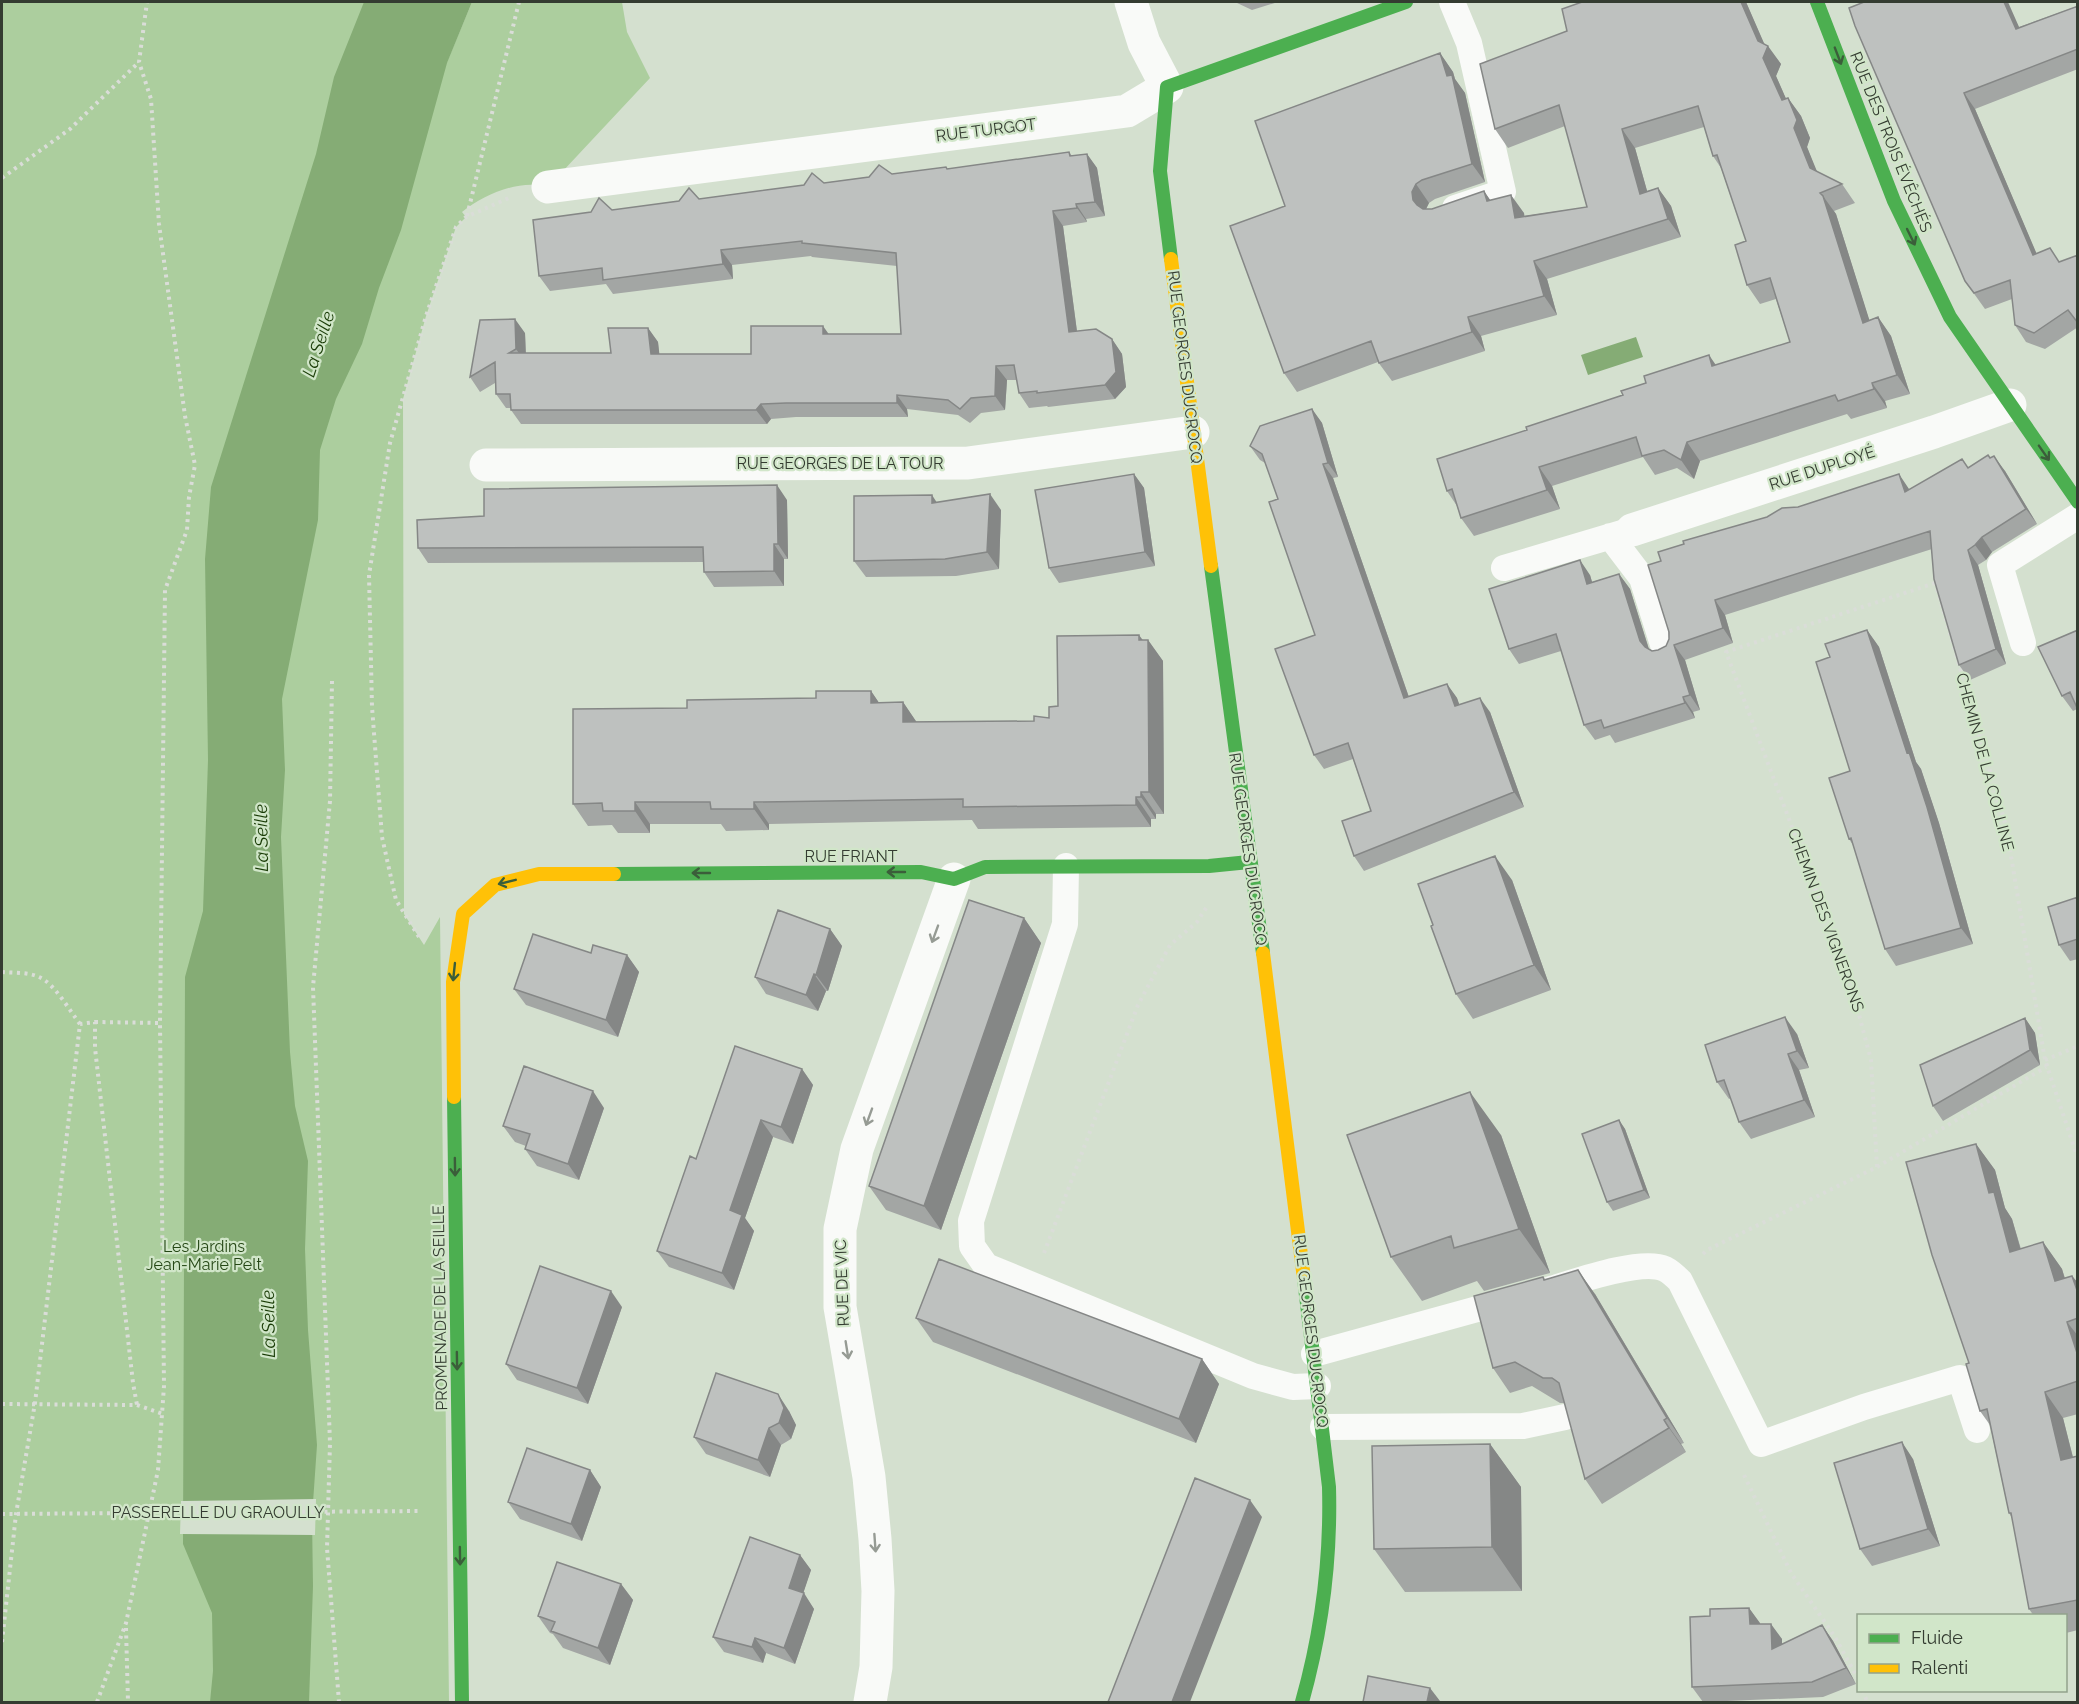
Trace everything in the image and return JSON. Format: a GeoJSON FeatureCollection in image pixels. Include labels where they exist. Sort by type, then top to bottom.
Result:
{"type":"FeatureCollection","features":[{"type":"Feature","properties":{"kind":"street"},"geometry":{"type":"LineString","coordinates":[[1131,2],[1144,43],[1167,87]]}},
{"type":"Feature","properties":{"kind":"street","name":"RUE TURGOT"},"geometry":{"type":"LineString","coordinates":[[548,187],[1114,114],[1127,111],[1167,87],[1406,2]]}},
{"type":"Feature","properties":{"kind":"street","name":"RUE DES TROIS ÉVÊCHÉS"},"geometry":{"type":"LineString","coordinates":[[1818,2],[1894,201],[1950,318],[2078,502]]}},
{"type":"Feature","properties":{"kind":"street","name":"RUE GEORGES DUCROCQ"},"geometry":{"type":"LineString","coordinates":[[1167,87],[1160,171],[1280,1078],[1329,1487],[1331,1534],[1328,1586],[1313,1666],[1302,1702]]}},
{"type":"Feature","properties":{"kind":"street","name":"RUE DUPLOYÉ"},"geometry":{"type":"LineString","coordinates":[[1621,533],[1934,432],[2010,405]]}},
{"type":"Feature","properties":{"kind":"street","name":"RUE GEORGES DE LA TOUR"},"geometry":{"type":"LineString","coordinates":[[486,465],[968,463],[1193,432]]}},
{"type":"Feature","properties":{"kind":"street"},"geometry":{"type":"LineString","coordinates":[[954,879],[985,867],[1209,866],[1250,862]]}},
{"type":"Feature","properties":{"kind":"street","name":"RUE FRIANT"},"geometry":{"type":"LineString","coordinates":[[463,914],[495,885],[539,874],[921,872],[954,879]]}},
{"type":"Feature","properties":{"kind":"street","name":"RUE DE VIC"},"geometry":{"type":"LineString","coordinates":[[870,1702],[876,1667],[878,1591],[875,1539],[869,1477],[840,1307],[840,1229],[857,1149],[954,879]]}},
{"type":"Feature","properties":{"kind":"street","name":"PROMENADE DE LA SEILLE"},"geometry":{"type":"LineString","coordinates":[[462,1702],[453,982],[463,914]]}},
{"type":"Feature","properties":{"kind":"lane"},"geometry":{"type":"LineString","coordinates":[[1440,213],[1503,192],[1469,43],[1452,2]]}},
{"type":"Feature","properties":{"kind":"lane"},"geometry":{"type":"LineString","coordinates":[[2024,643],[2000,565],[2078,516]]}},
{"type":"Feature","properties":{"kind":"lane"},"geometry":{"type":"LineString","coordinates":[[1504,568],[1621,533],[1642,578],[1665,651]]}},
{"type":"Feature","properties":{"kind":"lane"},"geometry":{"type":"LineString","coordinates":[[1066,866],[1065,924],[971,1221],[972,1246],[986,1266],[1252,1376],[1293,1387],[1318,1386]]}},
{"type":"Feature","properties":{"kind":"lane"},"geometry":{"type":"LineString","coordinates":[[1314,1354],[1620,1269],[1650,1266],[1665,1269],[1680,1281],[1761,1444],[1864,1407],[1960,1378],[1977,1430]]}},
{"type":"Feature","properties":{"kind":"lane"},"geometry":{"type":"LineString","coordinates":[[1323,1427],[1523,1426],[1565,1417]]}},
{"type":"Feature","properties":{"kind":"path"},"geometry":{"type":"LineString","coordinates":[[97,1702],[126,1623],[158,1470],[163,1414],[160,1023],[165,590],[187,530],[189,497],[195,465],[185,416],[159,224],[151,99],[139,62],[147,2]]}},
{"type":"Feature","properties":{"kind":"path"},"geometry":{"type":"LineString","coordinates":[[466,217],[519,2]]}},
{"type":"Feature","properties":{"kind":"path"},"geometry":{"type":"LineString","coordinates":[[2,178],[70,129],[139,62]]}},
{"type":"Feature","properties":{"kind":"path"},"geometry":{"type":"LineString","coordinates":[[455,958],[424,945],[396,900],[382,837],[380,813],[372,706],[369,575],[390,443],[426,316],[456,227],[466,217],[508,198],[548,187]]}},
{"type":"Feature","properties":{"kind":"path","name":"CHEMIN DE LA COLLINE"},"geometry":{"type":"LineString","coordinates":[[1935,572],[1935,582],[2006,826],[2046,1066],[2078,1159]]}},
{"type":"Feature","properties":{"kind":"path","name":"CHEMIN DES VIGNERONS"},"geometry":{"type":"LineString","coordinates":[[1877,1167],[1871,1060],[1850,981],[1726,652],[1935,582]]}},
{"type":"Feature","properties":{"kind":"path"},"geometry":{"type":"LineString","coordinates":[[332,681],[330,801],[313,987],[330,1431],[327,1548],[339,1702]]}},
{"type":"Feature","properties":{"kind":"path"},"geometry":{"type":"LineString","coordinates":[[1030,1283],[1048,1242],[1138,1005],[1170,945],[1197,922],[1208,904],[1209,866]]}},
{"type":"Feature","properties":{"kind":"path"},"geometry":{"type":"LineString","coordinates":[[2,972],[41,977],[60,997],[80,1024],[34,1403],[16,1514],[2,1641]]}},
{"type":"Feature","properties":{"kind":"path"},"geometry":{"type":"LineString","coordinates":[[80,1024],[94,1022],[160,1023]]}},
{"type":"Feature","properties":{"kind":"path"},"geometry":{"type":"LineString","coordinates":[[94,1022],[96,1059],[137,1405]]}},
{"type":"Feature","properties":{"kind":"path"},"geometry":{"type":"LineString","coordinates":[[2045,1060],[2078,1046]]}},
{"type":"Feature","properties":{"kind":"path"},"geometry":{"type":"LineString","coordinates":[[1680,1281],[1707,1250],[1877,1167],[2046,1066]]}},
{"type":"Feature","properties":{"kind":"path"},"geometry":{"type":"LineString","coordinates":[[2,1404],[137,1405],[163,1414]]}},
{"type":"Feature","properties":{"kind":"path"},"geometry":{"type":"LineString","coordinates":[[1761,1444],[1743,1473],[1791,1573],[1835,1637],[1857,1677]]}},
{"type":"Feature","properties":{"kind":"path","name":"PASSERELLE DU GRAOULLY"},"geometry":{"type":"LineString","coordinates":[[2,1514],[420,1511]]}},
{"type":"Feature","properties":{"kind":"path"},"geometry":{"type":"LineString","coordinates":[[126,1623],[128,1702]]}},
{"type":"Feature","properties":{"kind":"green space","name":"Les Jardins Jean-Marie Pelt"},"geometry":{"type":"Polygon","coordinates":[[[2,2],[399,2],[447,62],[472,2],[622,2],[627,32],[650,78],[548,187],[526,185],[503,190],[481,199],[462,212],[466,217],[456,227],[426,316],[403,399],[404,914],[424,945],[440,917],[449,1702],[2,1702],[2,2]]]}},
{"type":"Feature","properties":{"kind":"water","name":"La Seille"},"geometry":{"type":"Polygon","coordinates":[[[364,2],[472,2],[447,63],[401,230],[379,288],[362,344],[336,399],[320,450],[318,520],[282,699],[285,770],[281,837],[290,1052],[295,1106],[308,1161],[305,1249],[308,1330],[317,1445],[312,1517],[313,1586],[309,1702],[210,1702],[213,1671],[212,1613],[183,1544],[185,977],[203,911],[208,760],[205,559],[211,487],[316,154],[334,77],[364,2]]]}},
{"type":"Feature","properties":{"kind":"water"},"geometry":{"type":"Polygon","coordinates":[[[1636,337],[1643,357],[1588,375],[1581,355],[1636,337]]]}},
{"type":"Feature","properties":{"kind":"pier"},"geometry":{"type":"Polygon","coordinates":[[[316,1499],[315,1535],[180,1534],[181,1501],[316,1499]]]}},
{"type":"Feature","properties":{"kind":"building"},"geometry":{"type":"Polygon","coordinates":[[[1582,2],[1741,2],[1758,41],[1768,46],[1763,58],[1782,100],[1788,98],[1797,120],[1794,128],[1810,168],[1842,184],[1820,193],[1823,196],[1863,323],[1878,317],[1897,375],[1872,383],[1874,389],[1838,401],[1835,395],[1687,442],[1681,460],[1664,450],[1642,456],[1636,437],[1539,467],[1547,490],[1461,518],[1452,489],[1447,491],[1437,459],[1527,430],[1526,427],[1623,395],[1621,391],[1646,383],[1644,376],[1709,355],[1712,366],[1790,342],[1770,278],[1747,285],[1735,245],[1746,241],[1717,155],[1713,156],[1698,106],[1622,129],[1640,194],[1658,188],[1668,219],[1534,261],[1544,296],[1468,317],[1472,332],[1379,363],[1371,341],[1284,373],[1230,226],[1285,206],[1255,121],[1440,53],[1447,76],[1452,75],[1472,164],[1416,184],[1412,192],[1413,200],[1417,205],[1423,209],[1432,209],[1484,191],[1487,201],[1511,195],[1515,218],[1587,207],[1559,105],[1495,129],[1480,64],[1567,31],[1562,9],[1582,2]]]}},
{"type":"Feature","properties":{"kind":"building"},"geometry":{"type":"Polygon","coordinates":[[[1864,2],[2004,2],[2016,29],[2078,6],[2078,49],[1964,93],[2033,255],[2050,248],[2059,262],[2078,255],[2078,323],[2068,310],[2034,333],[2015,325],[2010,280],[1974,293],[1965,281],[1855,26],[1849,8],[1864,2]]]}},
{"type":"Feature","properties":{"kind":"building"},"geometry":{"type":"Polygon","coordinates":[[[1069,152],[1070,156],[1087,154],[1095,202],[1076,204],[1077,208],[1053,211],[1069,332],[1096,329],[1112,339],[1116,372],[1105,385],[1019,393],[1014,365],[996,366],[995,396],[971,398],[960,409],[948,400],[897,395],[897,403],[761,404],[756,410],[511,410],[510,394],[496,394],[495,362],[470,377],[480,320],[515,319],[516,349],[509,353],[611,353],[608,328],[648,328],[651,354],[751,354],[751,326],[823,326],[823,334],[901,334],[896,253],[802,243],[802,241],[721,250],[723,264],[603,280],[602,268],[539,276],[533,220],[591,212],[599,198],[612,210],[679,201],[689,188],[699,199],[804,185],[812,173],[824,183],[869,177],[879,165],[892,174],[946,167],[947,169],[1069,152]]]}},
{"type":"Feature","properties":{"kind":"building"},"geometry":{"type":"Polygon","coordinates":[[[1312,409],[1328,463],[1323,464],[1404,698],[1447,684],[1455,706],[1480,698],[1514,792],[1354,856],[1342,821],[1371,811],[1348,743],[1314,755],[1275,649],[1315,635],[1269,502],[1278,499],[1262,454],[1250,446],[1260,426],[1312,409]]]}},
{"type":"Feature","properties":{"kind":"building"},"geometry":{"type":"Polygon","coordinates":[[[1988,455],[1990,458],[1994,456],[2026,509],[1982,537],[1968,550],[1996,649],[1959,665],[1934,579],[1930,531],[1715,600],[1723,628],[1674,645],[1690,695],[1683,697],[1685,703],[1604,728],[1601,720],[1584,725],[1556,634],[1509,649],[1489,589],[1580,560],[1587,584],[1619,574],[1640,641],[1652,651],[1658,650],[1666,646],[1669,632],[1648,565],[1661,561],[1658,552],[1684,544],[1683,541],[1767,517],[1782,508],[1798,507],[1899,474],[1905,492],[1962,459],[1968,468],[1988,455]]]}},
{"type":"Feature","properties":{"kind":"building"},"geometry":{"type":"Polygon","coordinates":[[[1134,474],[1145,552],[1049,568],[1035,490],[1134,474]]]}},
{"type":"Feature","properties":{"kind":"building"},"geometry":{"type":"Polygon","coordinates":[[[777,485],[778,544],[774,544],[774,571],[704,572],[703,547],[418,548],[417,520],[484,516],[484,489],[777,485]]]}},
{"type":"Feature","properties":{"kind":"building"},"geometry":{"type":"Polygon","coordinates":[[[990,494],[987,552],[945,559],[854,561],[854,496],[932,495],[932,503],[990,494]]]}},
{"type":"Feature","properties":{"kind":"building"},"geometry":{"type":"Polygon","coordinates":[[[1867,630],[1927,807],[1961,928],[1885,949],[1851,838],[1849,839],[1829,778],[1850,771],[1816,662],[1830,657],[1825,644],[1867,630]]]}},
{"type":"Feature","properties":{"kind":"building"},"geometry":{"type":"Polygon","coordinates":[[[2078,630],[2078,710],[2070,692],[2062,696],[2038,647],[2078,630]]]}},
{"type":"Feature","properties":{"kind":"building"},"geometry":{"type":"Polygon","coordinates":[[[1139,635],[1139,640],[1148,640],[1149,792],[1141,792],[1141,797],[1136,797],[1136,805],[963,807],[963,799],[754,802],[754,809],[711,809],[710,802],[635,802],[635,811],[603,811],[602,803],[573,804],[573,709],[687,708],[687,700],[816,698],[816,691],[871,691],[871,703],[903,702],[903,722],[1034,721],[1034,716],[1049,718],[1049,707],[1058,706],[1057,636],[1139,635]]]}},
{"type":"Feature","properties":{"kind":"building"},"geometry":{"type":"Polygon","coordinates":[[[1495,856],[1534,965],[1456,994],[1418,884],[1495,856]]]}},
{"type":"Feature","properties":{"kind":"building"},"geometry":{"type":"Polygon","coordinates":[[[2078,897],[2078,939],[2059,945],[2048,907],[2078,897]]]}},
{"type":"Feature","properties":{"kind":"building"},"geometry":{"type":"Polygon","coordinates":[[[969,900],[1024,918],[924,1206],[869,1186],[969,900]]]}},
{"type":"Feature","properties":{"kind":"building"},"geometry":{"type":"Polygon","coordinates":[[[778,910],[830,929],[816,975],[814,974],[806,995],[755,977],[778,910]]]}},
{"type":"Feature","properties":{"kind":"building"},"geometry":{"type":"Polygon","coordinates":[[[533,934],[591,953],[593,945],[627,955],[606,1020],[514,989],[533,934]]]}},
{"type":"Feature","properties":{"kind":"building"},"geometry":{"type":"Polygon","coordinates":[[[1785,1017],[1797,1051],[1788,1054],[1804,1100],[1739,1122],[1724,1080],[1717,1082],[1705,1045],[1785,1017]]]}},
{"type":"Feature","properties":{"kind":"building"},"geometry":{"type":"Polygon","coordinates":[[[2025,1018],[2030,1050],[1933,1106],[1920,1065],[2025,1018]]]}},
{"type":"Feature","properties":{"kind":"building"},"geometry":{"type":"Polygon","coordinates":[[[735,1046],[802,1069],[781,1127],[761,1120],[730,1210],[742,1215],[722,1273],[657,1251],[690,1156],[696,1159],[735,1046]]]}},
{"type":"Feature","properties":{"kind":"building"},"geometry":{"type":"Polygon","coordinates":[[[524,1066],[593,1091],[568,1164],[525,1149],[530,1134],[503,1126],[524,1066]]]}},
{"type":"Feature","properties":{"kind":"building"},"geometry":{"type":"Polygon","coordinates":[[[1470,1092],[1519,1229],[1454,1248],[1451,1236],[1391,1257],[1347,1135],[1470,1092]]]}},
{"type":"Feature","properties":{"kind":"building"},"geometry":{"type":"Polygon","coordinates":[[[1619,1120],[1644,1190],[1607,1202],[1582,1134],[1619,1120]]]}},
{"type":"Feature","properties":{"kind":"building"},"geometry":{"type":"Polygon","coordinates":[[[1976,1144],[1989,1193],[1994,1192],[2010,1252],[2043,1242],[2055,1281],[2072,1276],[2078,1293],[2078,1318],[2067,1322],[2078,1356],[2078,1381],[2045,1392],[2061,1460],[2078,1456],[2078,1600],[2029,1609],[2011,1513],[2009,1513],[1987,1409],[1980,1411],[1966,1364],[1969,1363],[1932,1255],[1906,1162],[1976,1144]]]}},
{"type":"Feature","properties":{"kind":"building"},"geometry":{"type":"Polygon","coordinates":[[[939,1259],[1202,1359],[1179,1419],[916,1318],[939,1259]]]}},
{"type":"Feature","properties":{"kind":"building"},"geometry":{"type":"Polygon","coordinates":[[[540,1266],[611,1291],[577,1388],[506,1364],[540,1266]]]}},
{"type":"Feature","properties":{"kind":"building"},"geometry":{"type":"Polygon","coordinates":[[[1578,1270],[1667,1418],[1664,1420],[1669,1428],[1585,1479],[1559,1383],[1552,1378],[1543,1378],[1515,1362],[1493,1368],[1474,1296],[1578,1270]]]}},
{"type":"Feature","properties":{"kind":"building"},"geometry":{"type":"Polygon","coordinates":[[[716,1373],[778,1394],[784,1408],[779,1423],[769,1428],[758,1460],[694,1437],[716,1373]]]}},
{"type":"Feature","properties":{"kind":"building"},"geometry":{"type":"Polygon","coordinates":[[[1902,1442],[1928,1529],[1860,1549],[1834,1463],[1902,1442]]]}},
{"type":"Feature","properties":{"kind":"building"},"geometry":{"type":"Polygon","coordinates":[[[1490,1444],[1492,1547],[1374,1549],[1372,1446],[1490,1444]]]}},
{"type":"Feature","properties":{"kind":"building"},"geometry":{"type":"Polygon","coordinates":[[[527,1448],[590,1470],[571,1524],[508,1502],[527,1448]]]}},
{"type":"Feature","properties":{"kind":"building"},"geometry":{"type":"Polygon","coordinates":[[[1195,1478],[1250,1500],[1172,1702],[1108,1702],[1195,1478]]]}},
{"type":"Feature","properties":{"kind":"building"},"geometry":{"type":"Polygon","coordinates":[[[750,1537],[800,1555],[789,1588],[804,1593],[784,1648],[755,1638],[752,1647],[713,1637],[750,1537]]]}},
{"type":"Feature","properties":{"kind":"building"},"geometry":{"type":"Polygon","coordinates":[[[557,1562],[621,1584],[598,1648],[551,1631],[555,1622],[538,1616],[557,1562]]]}},
{"type":"Feature","properties":{"kind":"building"},"geometry":{"type":"Polygon","coordinates":[[[1749,1608],[1750,1624],[1771,1624],[1772,1649],[1822,1625],[1846,1668],[1812,1682],[1692,1687],[1690,1617],[1710,1616],[1710,1609],[1749,1608]]]}},
{"type":"Feature","properties":{"kind":"building"},"geometry":{"type":"Polygon","coordinates":[[[1368,1676],[1430,1688],[1427,1702],[1363,1702],[1368,1676]]]}},
{"type":"Feature","properties":{"kind":"traffic: fast"},"geometry":{"type":"LineString","coordinates":[[1171,259],[1160,171],[1167,87],[1406,2]]}},
{"type":"Feature","properties":{"kind":"traffic: fast"},"geometry":{"type":"LineString","coordinates":[[1817,2],[1894,201],[1950,317],[2078,502]]}},
{"type":"Feature","properties":{"kind":"traffic: fast"},"geometry":{"type":"LineString","coordinates":[[1211,566],[1263,953]]}},
{"type":"Feature","properties":{"kind":"traffic: fast"},"geometry":{"type":"LineString","coordinates":[[614,874],[921,872],[954,879],[985,867],[1209,866],[1249,862]]}},
{"type":"Feature","properties":{"kind":"traffic: fast"},"geometry":{"type":"LineString","coordinates":[[454,1097],[462,1702]]}},
{"type":"Feature","properties":{"kind":"traffic: fast"},"geometry":{"type":"LineString","coordinates":[[1302,1702],[1315,1649],[1324,1596],[1329,1515],[1329,1487],[1304,1279]]}},
{"type":"Feature","properties":{"kind":"traffic: slow"},"geometry":{"type":"LineString","coordinates":[[1171,259],[1211,566]]}},
{"type":"Feature","properties":{"kind":"traffic: slow"},"geometry":{"type":"LineString","coordinates":[[454,1097],[453,982],[463,914],[495,885],[539,874],[614,874]]}},
{"type":"Feature","properties":{"kind":"traffic: slow"},"geometry":{"type":"LineString","coordinates":[[1263,953],[1304,1279]]}}]}
